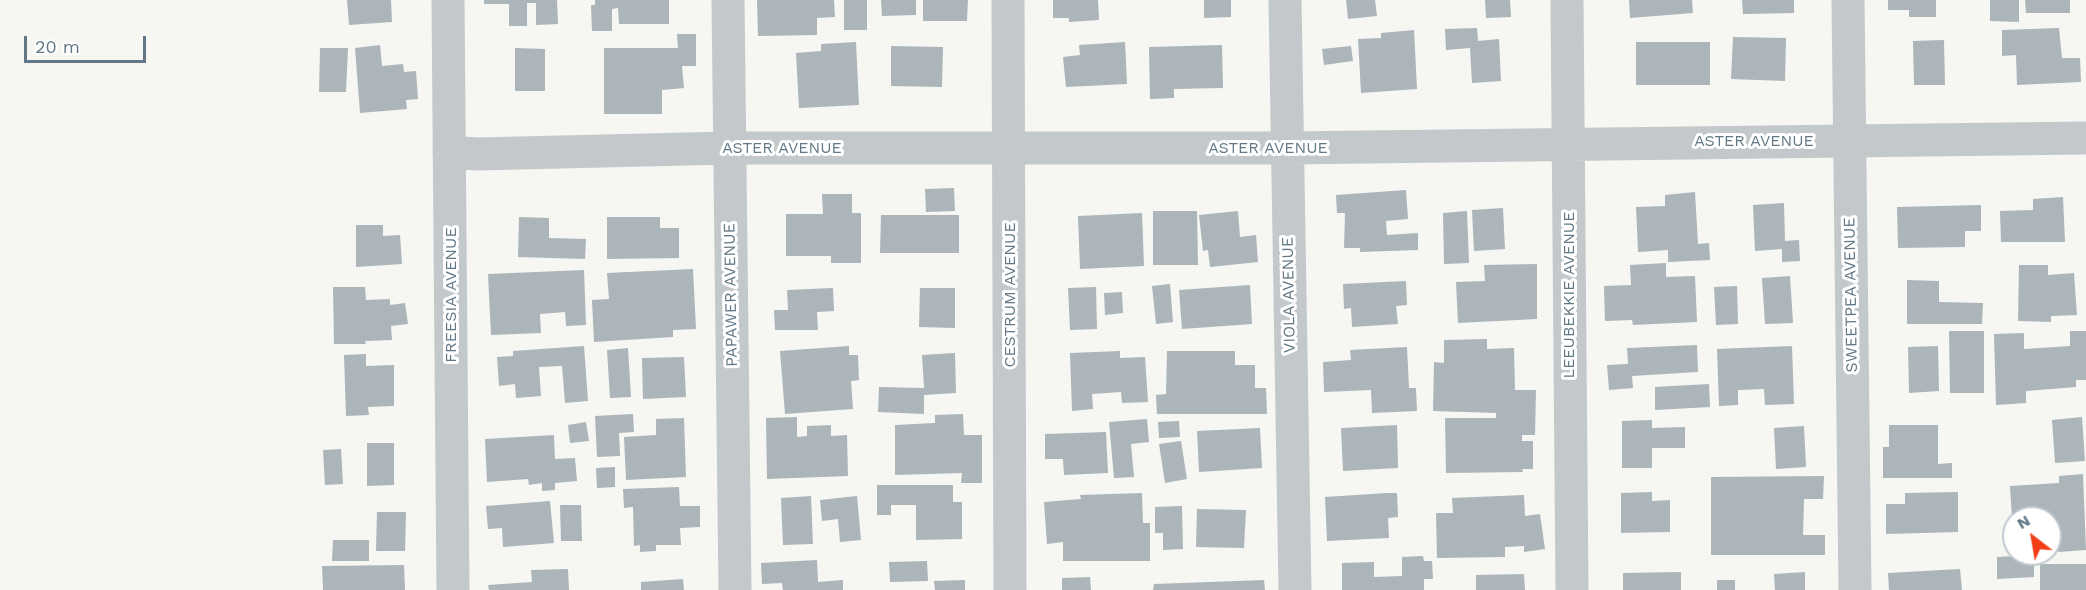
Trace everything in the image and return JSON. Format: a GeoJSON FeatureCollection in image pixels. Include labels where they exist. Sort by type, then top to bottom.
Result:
{"type":"FeatureCollection","features":[{"type":"Feature","properties":{"kind":"street","name":"FREESIA AVENUE"},"geometry":{"type":"LineString","coordinates":[[448,0],[453,590]]}},
{"type":"Feature","properties":{"kind":"street","name":"PAPAWER AVENUE"},"geometry":{"type":"LineString","coordinates":[[728,0],[735,590]]}},
{"type":"Feature","properties":{"kind":"street","name":"CESTRUM AVENUE"},"geometry":{"type":"LineString","coordinates":[[1008,0],[1010,590]]}},
{"type":"Feature","properties":{"kind":"street","name":"VIOLA AVENUE"},"geometry":{"type":"LineString","coordinates":[[1286,0],[1295,590]]}},
{"type":"Feature","properties":{"kind":"street","name":"LEEUBEKKIE AVENUE"},"geometry":{"type":"LineString","coordinates":[[1567,0],[1572,590]]}},
{"type":"Feature","properties":{"kind":"street","name":"SWEETPEA AVENUE"},"geometry":{"type":"LineString","coordinates":[[1848,0],[1855,590]]}},
{"type":"Feature","properties":{"kind":"street","name":"ASTER AVENUE"},"geometry":{"type":"LineString","coordinates":[[449,152],[729,148],[1287,148],[2086,138]]}},
{"type":"Feature","properties":{"kind":"building"},"geometry":{"type":"Polygon","coordinates":[[[347,0],[391,0],[392,22],[349,25],[347,0]]]}},
{"type":"Feature","properties":{"kind":"building"},"geometry":{"type":"Polygon","coordinates":[[[484,0],[557,0],[558,24],[536,25],[536,3],[527,3],[527,26],[509,26],[509,4],[484,4],[484,0]]]}},
{"type":"Feature","properties":{"kind":"building"},"geometry":{"type":"Polygon","coordinates":[[[595,0],[669,0],[669,24],[619,24],[618,8],[612,9],[612,31],[592,31],[591,5],[595,5],[595,0]]]}},
{"type":"Feature","properties":{"kind":"building"},"geometry":{"type":"Polygon","coordinates":[[[757,0],[834,0],[835,17],[817,18],[817,35],[758,36],[757,0]]]}},
{"type":"Feature","properties":{"kind":"building"},"geometry":{"type":"Polygon","coordinates":[[[844,0],[867,0],[867,30],[844,30],[844,0]]]}},
{"type":"Feature","properties":{"kind":"building"},"geometry":{"type":"Polygon","coordinates":[[[881,0],[916,0],[916,15],[882,16],[881,0]]]}},
{"type":"Feature","properties":{"kind":"building"},"geometry":{"type":"Polygon","coordinates":[[[923,0],[968,0],[967,21],[923,21],[923,0]]]}},
{"type":"Feature","properties":{"kind":"building"},"geometry":{"type":"Polygon","coordinates":[[[1053,0],[1098,0],[1099,20],[1069,22],[1069,18],[1053,18],[1053,0]]]}},
{"type":"Feature","properties":{"kind":"building"},"geometry":{"type":"Polygon","coordinates":[[[1204,0],[1231,0],[1231,17],[1204,18],[1204,0]]]}},
{"type":"Feature","properties":{"kind":"building"},"geometry":{"type":"Polygon","coordinates":[[[1346,0],[1375,0],[1377,16],[1348,19],[1346,0]]]}},
{"type":"Feature","properties":{"kind":"building"},"geometry":{"type":"Polygon","coordinates":[[[1485,0],[1510,0],[1511,17],[1486,18],[1485,0]]]}},
{"type":"Feature","properties":{"kind":"building"},"geometry":{"type":"Polygon","coordinates":[[[1629,0],[1692,0],[1693,13],[1630,18],[1629,0]]]}},
{"type":"Feature","properties":{"kind":"building"},"geometry":{"type":"Polygon","coordinates":[[[1742,0],[1794,0],[1794,13],[1743,14],[1742,0]]]}},
{"type":"Feature","properties":{"kind":"building"},"geometry":{"type":"Polygon","coordinates":[[[1888,0],[1936,0],[1936,17],[1909,17],[1909,10],[1888,10],[1888,0]]]}},
{"type":"Feature","properties":{"kind":"building"},"geometry":{"type":"Polygon","coordinates":[[[1990,0],[2019,0],[2019,22],[1990,21],[1990,0]]]}},
{"type":"Feature","properties":{"kind":"building"},"geometry":{"type":"Polygon","coordinates":[[[2025,0],[2070,0],[2070,13],[2026,13],[2025,0]]]}},
{"type":"Feature","properties":{"kind":"building"},"geometry":{"type":"Polygon","coordinates":[[[1477,28],[1478,41],[1499,39],[1501,81],[1472,83],[1470,48],[1446,50],[1445,29],[1477,28]]]}},
{"type":"Feature","properties":{"kind":"building"},"geometry":{"type":"Polygon","coordinates":[[[2059,28],[2062,58],[2080,58],[2081,82],[2017,85],[2016,55],[2002,56],[2002,30],[2059,28]]]}},
{"type":"Feature","properties":{"kind":"building"},"geometry":{"type":"Polygon","coordinates":[[[1414,30],[1417,89],[1361,93],[1358,39],[1381,38],[1381,33],[1414,30]]]}},
{"type":"Feature","properties":{"kind":"building"},"geometry":{"type":"Polygon","coordinates":[[[677,34],[696,34],[696,66],[682,66],[684,88],[662,90],[662,114],[604,114],[604,48],[678,48],[677,34]]]}},
{"type":"Feature","properties":{"kind":"building"},"geometry":{"type":"Polygon","coordinates":[[[1733,37],[1786,38],[1785,81],[1731,79],[1733,37]]]}},
{"type":"Feature","properties":{"kind":"building"},"geometry":{"type":"Polygon","coordinates":[[[1944,40],[1945,85],[1914,85],[1913,41],[1944,40]]]}},
{"type":"Feature","properties":{"kind":"building"},"geometry":{"type":"Polygon","coordinates":[[[856,42],[859,105],[799,108],[796,53],[821,51],[821,44],[856,42]]]}},
{"type":"Feature","properties":{"kind":"building"},"geometry":{"type":"Polygon","coordinates":[[[1125,42],[1127,84],[1066,87],[1063,57],[1080,55],[1079,45],[1125,42]]]}},
{"type":"Feature","properties":{"kind":"building"},"geometry":{"type":"Polygon","coordinates":[[[1636,42],[1710,42],[1710,85],[1636,85],[1636,42]]]}},
{"type":"Feature","properties":{"kind":"building"},"geometry":{"type":"Polygon","coordinates":[[[380,45],[382,66],[403,64],[404,72],[416,71],[418,99],[406,100],[407,109],[360,113],[355,48],[380,45]]]}},
{"type":"Feature","properties":{"kind":"building"},"geometry":{"type":"Polygon","coordinates":[[[1222,45],[1223,88],[1174,89],[1174,98],[1150,99],[1149,47],[1222,45]]]}},
{"type":"Feature","properties":{"kind":"building"},"geometry":{"type":"Polygon","coordinates":[[[891,46],[943,47],[942,87],[891,86],[891,46]]]}},
{"type":"Feature","properties":{"kind":"building"},"geometry":{"type":"Polygon","coordinates":[[[1351,46],[1353,61],[1324,65],[1322,49],[1351,46]]]}},
{"type":"Feature","properties":{"kind":"building"},"geometry":{"type":"Polygon","coordinates":[[[320,48],[348,48],[346,92],[319,92],[320,48]]]}},
{"type":"Feature","properties":{"kind":"building"},"geometry":{"type":"Polygon","coordinates":[[[515,48],[545,49],[545,91],[515,91],[515,48]]]}},
{"type":"Feature","properties":{"kind":"building"},"geometry":{"type":"Polygon","coordinates":[[[954,188],[955,211],[926,212],[925,189],[954,188]]]}},
{"type":"Feature","properties":{"kind":"building"},"geometry":{"type":"Polygon","coordinates":[[[1406,190],[1408,219],[1386,221],[1387,235],[1418,233],[1418,250],[1360,252],[1360,248],[1344,248],[1345,213],[1337,213],[1336,195],[1406,190]]]}},
{"type":"Feature","properties":{"kind":"building"},"geometry":{"type":"Polygon","coordinates":[[[1695,192],[1698,244],[1709,243],[1710,260],[1668,262],[1668,250],[1638,252],[1636,207],[1665,206],[1665,195],[1695,192]]]}},
{"type":"Feature","properties":{"kind":"building"},"geometry":{"type":"Polygon","coordinates":[[[822,194],[852,194],[852,213],[861,213],[861,263],[831,263],[831,256],[786,256],[786,214],[823,214],[822,194]]]}},
{"type":"Feature","properties":{"kind":"building"},"geometry":{"type":"Polygon","coordinates":[[[2063,197],[2065,242],[2001,242],[2000,211],[2033,210],[2033,199],[2063,197]]]}},
{"type":"Feature","properties":{"kind":"building"},"geometry":{"type":"Polygon","coordinates":[[[1784,203],[1785,241],[1799,240],[1800,261],[1782,262],[1782,249],[1755,251],[1753,205],[1784,203]]]}},
{"type":"Feature","properties":{"kind":"building"},"geometry":{"type":"Polygon","coordinates":[[[1981,205],[1981,231],[1965,231],[1965,247],[1898,248],[1897,207],[1981,205]]]}},
{"type":"Feature","properties":{"kind":"building"},"geometry":{"type":"Polygon","coordinates":[[[1503,208],[1505,249],[1474,251],[1472,210],[1503,208]]]}},
{"type":"Feature","properties":{"kind":"building"},"geometry":{"type":"Polygon","coordinates":[[[1153,211],[1197,211],[1198,265],[1153,265],[1153,211]]]}},
{"type":"Feature","properties":{"kind":"building"},"geometry":{"type":"Polygon","coordinates":[[[1238,211],[1240,237],[1256,235],[1258,262],[1210,267],[1208,250],[1203,251],[1199,215],[1238,211]]]}},
{"type":"Feature","properties":{"kind":"building"},"geometry":{"type":"Polygon","coordinates":[[[1467,211],[1469,263],[1444,264],[1443,213],[1467,211]]]}},
{"type":"Feature","properties":{"kind":"building"},"geometry":{"type":"Polygon","coordinates":[[[1142,213],[1144,266],[1080,269],[1078,216],[1142,213]]]}},
{"type":"Feature","properties":{"kind":"building"},"geometry":{"type":"Polygon","coordinates":[[[881,215],[959,215],[959,253],[880,253],[881,215]]]}},
{"type":"Feature","properties":{"kind":"building"},"geometry":{"type":"Polygon","coordinates":[[[519,217],[549,218],[549,238],[586,239],[585,259],[518,257],[519,217]]]}},
{"type":"Feature","properties":{"kind":"building"},"geometry":{"type":"Polygon","coordinates":[[[607,217],[660,217],[660,228],[679,228],[679,258],[607,259],[607,217]]]}},
{"type":"Feature","properties":{"kind":"building"},"geometry":{"type":"Polygon","coordinates":[[[356,225],[383,225],[383,236],[400,235],[402,264],[356,267],[356,225]]]}},
{"type":"Feature","properties":{"kind":"building"},"geometry":{"type":"Polygon","coordinates":[[[1666,263],[1666,277],[1695,276],[1697,322],[1633,325],[1632,320],[1605,321],[1604,286],[1631,285],[1630,265],[1666,263]]]}},
{"type":"Feature","properties":{"kind":"building"},"geometry":{"type":"Polygon","coordinates":[[[1537,264],[1537,319],[1458,323],[1456,282],[1485,281],[1484,265],[1537,264]]]}},
{"type":"Feature","properties":{"kind":"building"},"geometry":{"type":"Polygon","coordinates":[[[2019,265],[2048,265],[2048,275],[2074,273],[2077,315],[2051,316],[2051,322],[2018,321],[2019,265]]]}},
{"type":"Feature","properties":{"kind":"building"},"geometry":{"type":"Polygon","coordinates":[[[693,269],[696,329],[673,330],[673,337],[594,342],[592,300],[609,299],[607,273],[693,269]]]}},
{"type":"Feature","properties":{"kind":"building"},"geometry":{"type":"Polygon","coordinates":[[[584,270],[586,325],[566,326],[565,312],[540,314],[541,333],[491,335],[488,274],[584,270]]]}},
{"type":"Feature","properties":{"kind":"building"},"geometry":{"type":"Polygon","coordinates":[[[1790,276],[1793,323],[1765,324],[1762,278],[1790,276]]]}},
{"type":"Feature","properties":{"kind":"building"},"geometry":{"type":"Polygon","coordinates":[[[1907,280],[1939,281],[1939,302],[1983,303],[1982,324],[1907,324],[1907,280]]]}},
{"type":"Feature","properties":{"kind":"building"},"geometry":{"type":"Polygon","coordinates":[[[1406,281],[1407,305],[1396,306],[1398,324],[1352,327],[1351,308],[1344,309],[1343,284],[1406,281]]]}},
{"type":"Feature","properties":{"kind":"building"},"geometry":{"type":"Polygon","coordinates":[[[1170,284],[1173,322],[1156,324],[1152,286],[1170,284]]]}},
{"type":"Feature","properties":{"kind":"building"},"geometry":{"type":"Polygon","coordinates":[[[1250,285],[1252,324],[1182,329],[1179,290],[1250,285]]]}},
{"type":"Feature","properties":{"kind":"building"},"geometry":{"type":"Polygon","coordinates":[[[1737,286],[1738,324],[1716,325],[1714,287],[1737,286]]]}},
{"type":"Feature","properties":{"kind":"building"},"geometry":{"type":"Polygon","coordinates":[[[333,287],[365,287],[366,300],[390,299],[390,305],[405,303],[408,324],[391,326],[392,340],[365,341],[366,344],[334,344],[333,287]]]}},
{"type":"Feature","properties":{"kind":"building"},"geometry":{"type":"Polygon","coordinates":[[[1096,287],[1097,329],[1070,330],[1068,288],[1096,287]]]}},
{"type":"Feature","properties":{"kind":"building"},"geometry":{"type":"Polygon","coordinates":[[[833,288],[834,311],[817,312],[818,330],[775,330],[774,310],[788,310],[787,290],[833,288]]]}},
{"type":"Feature","properties":{"kind":"building"},"geometry":{"type":"Polygon","coordinates":[[[920,288],[955,288],[955,328],[919,327],[920,288]]]}},
{"type":"Feature","properties":{"kind":"building"},"geometry":{"type":"Polygon","coordinates":[[[1122,292],[1123,313],[1105,315],[1104,293],[1122,292]]]}},
{"type":"Feature","properties":{"kind":"building"},"geometry":{"type":"Polygon","coordinates":[[[1949,331],[1984,331],[1984,393],[1950,393],[1949,331]]]}},
{"type":"Feature","properties":{"kind":"building"},"geometry":{"type":"Polygon","coordinates":[[[2070,331],[2086,331],[2086,380],[2076,380],[2076,387],[2026,391],[2026,403],[1996,405],[1994,334],[2024,333],[2024,349],[2070,346],[2070,331]]]}},
{"type":"Feature","properties":{"kind":"building"},"geometry":{"type":"Polygon","coordinates":[[[1487,339],[1487,349],[1514,348],[1515,390],[1536,390],[1535,435],[1522,435],[1522,441],[1533,441],[1533,469],[1522,469],[1523,472],[1446,473],[1445,418],[1496,418],[1496,413],[1433,411],[1434,362],[1444,363],[1444,340],[1487,339]]]}},
{"type":"Feature","properties":{"kind":"building"},"geometry":{"type":"Polygon","coordinates":[[[1697,345],[1698,372],[1632,376],[1633,388],[1609,390],[1607,365],[1628,364],[1627,348],[1697,345]]]}},
{"type":"Feature","properties":{"kind":"building"},"geometry":{"type":"Polygon","coordinates":[[[584,346],[588,401],[565,403],[562,366],[539,367],[541,396],[516,398],[515,384],[499,386],[497,357],[513,356],[513,351],[584,346]]]}},
{"type":"Feature","properties":{"kind":"building"},"geometry":{"type":"Polygon","coordinates":[[[849,346],[849,355],[858,355],[859,380],[851,381],[853,409],[785,414],[780,351],[849,346]]]}},
{"type":"Feature","properties":{"kind":"building"},"geometry":{"type":"Polygon","coordinates":[[[1792,346],[1794,404],[1765,405],[1764,389],[1738,390],[1738,405],[1719,406],[1717,349],[1792,346]]]}},
{"type":"Feature","properties":{"kind":"building"},"geometry":{"type":"Polygon","coordinates":[[[1938,346],[1939,391],[1909,393],[1908,347],[1938,346]]]}},
{"type":"Feature","properties":{"kind":"building"},"geometry":{"type":"Polygon","coordinates":[[[1407,347],[1409,388],[1416,388],[1417,411],[1372,413],[1371,390],[1324,392],[1323,362],[1351,360],[1350,350],[1407,347]]]}},
{"type":"Feature","properties":{"kind":"building"},"geometry":{"type":"Polygon","coordinates":[[[628,348],[631,397],[610,398],[607,350],[628,348]]]}},
{"type":"Feature","properties":{"kind":"building"},"geometry":{"type":"Polygon","coordinates":[[[1120,351],[1120,358],[1145,357],[1148,402],[1122,403],[1121,392],[1092,394],[1093,409],[1072,411],[1070,353],[1120,351]]]}},
{"type":"Feature","properties":{"kind":"building"},"geometry":{"type":"Polygon","coordinates":[[[1167,351],[1235,351],[1235,365],[1255,365],[1255,388],[1266,388],[1267,414],[1157,414],[1156,395],[1166,394],[1167,351]]]}},
{"type":"Feature","properties":{"kind":"building"},"geometry":{"type":"Polygon","coordinates":[[[955,353],[956,393],[924,395],[924,414],[878,412],[879,387],[924,388],[922,355],[955,353]]]}},
{"type":"Feature","properties":{"kind":"building"},"geometry":{"type":"Polygon","coordinates":[[[366,354],[366,366],[394,365],[394,406],[368,407],[369,415],[346,416],[344,355],[366,354]]]}},
{"type":"Feature","properties":{"kind":"building"},"geometry":{"type":"Polygon","coordinates":[[[684,357],[686,397],[643,399],[642,358],[684,357]]]}},
{"type":"Feature","properties":{"kind":"building"},"geometry":{"type":"Polygon","coordinates":[[[1709,384],[1710,407],[1655,410],[1655,387],[1709,384]]]}},
{"type":"Feature","properties":{"kind":"building"},"geometry":{"type":"Polygon","coordinates":[[[633,414],[634,432],[619,433],[620,456],[597,457],[595,416],[633,414]]]}},
{"type":"Feature","properties":{"kind":"building"},"geometry":{"type":"Polygon","coordinates":[[[963,414],[964,435],[982,435],[982,483],[961,483],[962,473],[895,475],[895,425],[935,423],[935,415],[963,414]]]}},
{"type":"Feature","properties":{"kind":"building"},"geometry":{"type":"Polygon","coordinates":[[[797,417],[797,437],[807,436],[807,426],[831,425],[831,436],[847,435],[848,476],[767,479],[766,418],[797,417]]]}},
{"type":"Feature","properties":{"kind":"building"},"geometry":{"type":"Polygon","coordinates":[[[2082,417],[2085,461],[2055,463],[2052,420],[2082,417]]]}},
{"type":"Feature","properties":{"kind":"building"},"geometry":{"type":"Polygon","coordinates":[[[684,418],[686,477],[626,480],[624,437],[656,435],[656,419],[684,418]]]}},
{"type":"Feature","properties":{"kind":"building"},"geometry":{"type":"Polygon","coordinates":[[[1147,419],[1149,442],[1131,444],[1134,477],[1114,478],[1109,422],[1147,419]]]}},
{"type":"Feature","properties":{"kind":"building"},"geometry":{"type":"Polygon","coordinates":[[[1652,420],[1652,428],[1685,427],[1685,448],[1652,448],[1652,468],[1622,468],[1622,421],[1652,420]]]}},
{"type":"Feature","properties":{"kind":"building"},"geometry":{"type":"Polygon","coordinates":[[[1179,421],[1180,437],[1159,438],[1158,422],[1179,421]]]}},
{"type":"Feature","properties":{"kind":"building"},"geometry":{"type":"Polygon","coordinates":[[[586,422],[589,441],[570,443],[568,425],[586,422]]]}},
{"type":"Feature","properties":{"kind":"building"},"geometry":{"type":"Polygon","coordinates":[[[1397,425],[1398,468],[1343,471],[1341,428],[1397,425]]]}},
{"type":"Feature","properties":{"kind":"building"},"geometry":{"type":"Polygon","coordinates":[[[1889,425],[1938,425],[1938,464],[1952,463],[1952,478],[1883,478],[1883,447],[1889,447],[1889,425]]]}},
{"type":"Feature","properties":{"kind":"building"},"geometry":{"type":"Polygon","coordinates":[[[1804,426],[1806,467],[1776,469],[1774,428],[1804,426]]]}},
{"type":"Feature","properties":{"kind":"building"},"geometry":{"type":"Polygon","coordinates":[[[1260,428],[1262,468],[1199,472],[1197,431],[1260,428]]]}},
{"type":"Feature","properties":{"kind":"building"},"geometry":{"type":"Polygon","coordinates":[[[1106,432],[1108,473],[1064,475],[1063,459],[1045,459],[1045,434],[1106,432]]]}},
{"type":"Feature","properties":{"kind":"building"},"geometry":{"type":"Polygon","coordinates":[[[554,435],[555,459],[575,458],[577,481],[555,483],[555,490],[542,491],[542,483],[529,485],[528,479],[487,482],[485,439],[554,435]]]}},
{"type":"Feature","properties":{"kind":"building"},"geometry":{"type":"Polygon","coordinates":[[[1181,441],[1187,479],[1165,483],[1159,444],[1181,441]]]}},
{"type":"Feature","properties":{"kind":"building"},"geometry":{"type":"Polygon","coordinates":[[[367,443],[394,443],[394,485],[367,486],[367,443]]]}},
{"type":"Feature","properties":{"kind":"building"},"geometry":{"type":"Polygon","coordinates":[[[341,449],[343,484],[325,485],[323,450],[341,449]]]}},
{"type":"Feature","properties":{"kind":"building"},"geometry":{"type":"Polygon","coordinates":[[[615,467],[615,487],[597,488],[596,468],[615,467]]]}},
{"type":"Feature","properties":{"kind":"building"},"geometry":{"type":"Polygon","coordinates":[[[2083,474],[2086,550],[2062,552],[2062,506],[2011,506],[2010,486],[2059,483],[2059,476],[2083,474]]]}},
{"type":"Feature","properties":{"kind":"building"},"geometry":{"type":"Polygon","coordinates":[[[1824,476],[1823,499],[1804,499],[1803,535],[1825,535],[1825,555],[1711,555],[1711,477],[1824,476]]]}},
{"type":"Feature","properties":{"kind":"building"},"geometry":{"type":"Polygon","coordinates":[[[877,485],[953,485],[953,502],[962,502],[962,539],[916,540],[916,505],[891,505],[891,515],[877,515],[877,485]]]}},
{"type":"Feature","properties":{"kind":"building"},"geometry":{"type":"Polygon","coordinates":[[[679,487],[680,506],[700,506],[700,527],[680,528],[681,545],[656,545],[656,551],[640,552],[640,545],[634,546],[633,507],[624,508],[623,489],[679,487]]]}},
{"type":"Feature","properties":{"kind":"building"},"geometry":{"type":"Polygon","coordinates":[[[1652,492],[1652,501],[1670,500],[1670,532],[1621,533],[1621,493],[1652,492]]]}},
{"type":"Feature","properties":{"kind":"building"},"geometry":{"type":"Polygon","coordinates":[[[1958,492],[1958,532],[1886,534],[1886,504],[1905,504],[1905,493],[1958,492]]]}},
{"type":"Feature","properties":{"kind":"building"},"geometry":{"type":"Polygon","coordinates":[[[1142,493],[1143,523],[1150,523],[1150,561],[1063,561],[1063,542],[1047,544],[1044,502],[1081,499],[1080,495],[1142,493]]]}},
{"type":"Feature","properties":{"kind":"building"},"geometry":{"type":"Polygon","coordinates":[[[1397,493],[1398,517],[1388,518],[1389,538],[1327,541],[1325,497],[1397,493]]]}},
{"type":"Feature","properties":{"kind":"building"},"geometry":{"type":"Polygon","coordinates":[[[1524,495],[1525,516],[1540,514],[1545,549],[1524,552],[1524,546],[1505,547],[1505,557],[1437,558],[1436,513],[1453,513],[1452,498],[1524,495]]]}},
{"type":"Feature","properties":{"kind":"building"},"geometry":{"type":"Polygon","coordinates":[[[811,496],[813,544],[783,545],[781,498],[811,496]]]}},
{"type":"Feature","properties":{"kind":"building"},"geometry":{"type":"Polygon","coordinates":[[[857,496],[861,540],[840,542],[838,519],[822,521],[820,500],[857,496]]]}},
{"type":"Feature","properties":{"kind":"building"},"geometry":{"type":"Polygon","coordinates":[[[550,501],[554,543],[503,547],[502,528],[488,529],[486,506],[550,501]]]}},
{"type":"Feature","properties":{"kind":"building"},"geometry":{"type":"Polygon","coordinates":[[[560,505],[581,505],[582,541],[561,541],[560,505]]]}},
{"type":"Feature","properties":{"kind":"building"},"geometry":{"type":"Polygon","coordinates":[[[1182,506],[1183,549],[1163,550],[1163,533],[1155,533],[1155,507],[1182,506]]]}},
{"type":"Feature","properties":{"kind":"building"},"geometry":{"type":"Polygon","coordinates":[[[1197,509],[1246,510],[1244,548],[1196,547],[1197,509]]]}},
{"type":"Feature","properties":{"kind":"building"},"geometry":{"type":"Polygon","coordinates":[[[377,512],[406,512],[405,551],[376,551],[377,512]]]}},
{"type":"Feature","properties":{"kind":"building"},"geometry":{"type":"Polygon","coordinates":[[[333,540],[369,540],[369,561],[332,561],[333,540]]]}},
{"type":"Feature","properties":{"kind":"building"},"geometry":{"type":"Polygon","coordinates":[[[1423,556],[1424,561],[1432,561],[1433,579],[1424,579],[1424,590],[1342,590],[1342,563],[1374,562],[1374,577],[1402,576],[1402,557],[1423,556]]]}},
{"type":"Feature","properties":{"kind":"building"},"geometry":{"type":"Polygon","coordinates":[[[1997,557],[2002,557],[2002,566],[2034,566],[2034,577],[1997,579],[1997,557]]]}},
{"type":"Feature","properties":{"kind":"building"},"geometry":{"type":"Polygon","coordinates":[[[817,560],[818,582],[843,580],[843,590],[783,590],[782,583],[762,584],[761,563],[817,560]]]}},
{"type":"Feature","properties":{"kind":"building"},"geometry":{"type":"Polygon","coordinates":[[[927,561],[928,581],[890,582],[889,562],[927,561]]]}},
{"type":"Feature","properties":{"kind":"building"},"geometry":{"type":"Polygon","coordinates":[[[2086,564],[2086,590],[2040,590],[2040,566],[2086,564]]]}},
{"type":"Feature","properties":{"kind":"building"},"geometry":{"type":"Polygon","coordinates":[[[404,565],[405,590],[323,590],[322,566],[404,565]]]}},
{"type":"Feature","properties":{"kind":"building"},"geometry":{"type":"Polygon","coordinates":[[[568,569],[569,590],[489,590],[488,585],[532,582],[531,570],[568,569]]]}},
{"type":"Feature","properties":{"kind":"building"},"geometry":{"type":"Polygon","coordinates":[[[1960,569],[1962,590],[1889,590],[1888,573],[1960,569]]]}},
{"type":"Feature","properties":{"kind":"building"},"geometry":{"type":"Polygon","coordinates":[[[1681,572],[1681,590],[1623,590],[1623,573],[1681,572]]]}},
{"type":"Feature","properties":{"kind":"building"},"geometry":{"type":"Polygon","coordinates":[[[1805,572],[1805,590],[1775,590],[1774,574],[1805,572]]]}},
{"type":"Feature","properties":{"kind":"building"},"geometry":{"type":"Polygon","coordinates":[[[1524,574],[1525,590],[1476,590],[1476,575],[1524,574]]]}},
{"type":"Feature","properties":{"kind":"building"},"geometry":{"type":"Polygon","coordinates":[[[1090,577],[1091,590],[1062,590],[1062,578],[1090,577]]]}},
{"type":"Feature","properties":{"kind":"building"},"geometry":{"type":"Polygon","coordinates":[[[683,579],[684,590],[641,590],[641,582],[683,579]]]}},
{"type":"Feature","properties":{"kind":"building"},"geometry":{"type":"Polygon","coordinates":[[[965,580],[965,590],[935,590],[934,581],[965,580]]]}},
{"type":"Feature","properties":{"kind":"building"},"geometry":{"type":"Polygon","coordinates":[[[1264,580],[1265,590],[1153,590],[1154,584],[1264,580]]]}},
{"type":"Feature","properties":{"kind":"building"},"geometry":{"type":"Polygon","coordinates":[[[1717,580],[1735,580],[1735,590],[1717,590],[1717,580]]]}}]}
